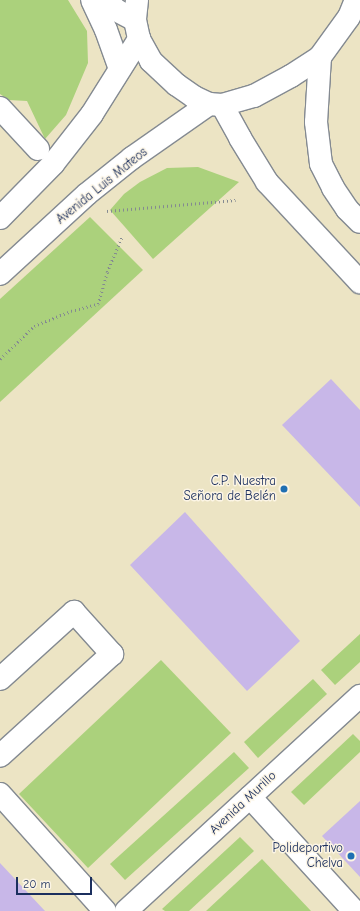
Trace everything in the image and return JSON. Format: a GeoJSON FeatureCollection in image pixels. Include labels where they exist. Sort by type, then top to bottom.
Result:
{"type":"FeatureCollection","features":[{"type":"Feature","properties":{"kind":"main road"},"geometry":{"type":"LineString","coordinates":[[92,0],[106,30],[120,69]]}},
{"type":"Feature","properties":{"kind":"main road"},"geometry":{"type":"LineString","coordinates":[[106,0],[116,10],[137,20],[151,61],[177,86],[215,104],[240,138],[267,182],[360,282]]}},
{"type":"Feature","properties":{"kind":"main road"},"geometry":{"type":"LineString","coordinates":[[356,0],[349,17],[320,57],[315,110],[321,164],[333,188],[348,209],[360,222]]}},
{"type":"Feature","properties":{"kind":"main road"},"geometry":{"type":"LineString","coordinates":[[0,218],[53,164],[92,114],[120,69],[137,20]]}},
{"type":"Feature","properties":{"kind":"main road"},"geometry":{"type":"LineString","coordinates":[[334,39],[360,30]]}},
{"type":"Feature","properties":{"kind":"main road","name":"Avenida Luis Mateos"},"geometry":{"type":"LineString","coordinates":[[0,274],[87,194],[132,158],[215,104],[254,96],[291,76],[320,57]]}},
{"type":"Feature","properties":{"kind":"main road"},"geometry":{"type":"LineString","coordinates":[[0,108],[38,149]]}},
{"type":"Feature","properties":{"kind":"main road"},"geometry":{"type":"LineString","coordinates":[[0,679],[74,612],[112,654],[0,756]]}},
{"type":"Feature","properties":{"kind":"main road","name":"Avenida Murillo"},"geometry":{"type":"LineString","coordinates":[[126,911],[360,696]]}},
{"type":"Feature","properties":{"kind":"main road"},"geometry":{"type":"LineString","coordinates":[[0,794],[105,911]]}},
{"type":"Feature","properties":{"kind":"main road"},"geometry":{"type":"LineString","coordinates":[[250,797],[354,911]]}},
{"type":"Feature","properties":{"kind":"path"},"geometry":{"type":"LineString","coordinates":[[100,211],[236,200]]}},
{"type":"Feature","properties":{"kind":"path"},"geometry":{"type":"LineString","coordinates":[[0,359],[34,326],[71,311],[98,304],[107,272],[122,237]]}},
{"type":"Feature","properties":{"kind":"green space"},"geometry":{"type":"Polygon","coordinates":[[[0,0],[68,0],[87,31],[88,63],[66,115],[45,139],[27,101],[9,100],[0,94],[0,0]]]}},
{"type":"Feature","properties":{"kind":"green space"},"geometry":{"type":"Polygon","coordinates":[[[198,167],[239,182],[153,259],[110,210],[124,194],[140,182],[167,168],[198,167]]]}},
{"type":"Feature","properties":{"kind":"green space"},"geometry":{"type":"Polygon","coordinates":[[[90,217],[143,270],[0,402],[0,299],[90,217]]]}},
{"type":"Feature","properties":{"kind":"green space"},"geometry":{"type":"Polygon","coordinates":[[[360,634],[360,662],[335,685],[321,670],[360,634]]]}},
{"type":"Feature","properties":{"kind":"green space"},"geometry":{"type":"Polygon","coordinates":[[[161,660],[231,733],[88,868],[19,794],[161,660]]]}},
{"type":"Feature","properties":{"kind":"green space"},"geometry":{"type":"Polygon","coordinates":[[[313,679],[327,694],[258,758],[244,742],[313,679]]]}},
{"type":"Feature","properties":{"kind":"green space"},"geometry":{"type":"Polygon","coordinates":[[[353,734],[360,741],[360,752],[304,805],[291,792],[353,734]]]}},
{"type":"Feature","properties":{"kind":"green space"},"geometry":{"type":"Polygon","coordinates":[[[234,752],[249,768],[125,880],[110,864],[234,752]]]}},
{"type":"Feature","properties":{"kind":"green space"},"geometry":{"type":"Polygon","coordinates":[[[240,837],[254,851],[189,911],[165,911],[162,909],[240,837]]]}},
{"type":"Feature","properties":{"kind":"green space"},"geometry":{"type":"Polygon","coordinates":[[[262,859],[311,911],[206,911],[262,859]]]}},
{"type":"Feature","properties":{"kind":"building"},"geometry":{"type":"Polygon","coordinates":[[[331,379],[360,410],[360,507],[282,425],[331,379]]]}},
{"type":"Feature","properties":{"kind":"building"},"geometry":{"type":"Polygon","coordinates":[[[185,512],[300,641],[247,691],[130,565],[185,512]]]}},
{"type":"Feature","properties":{"kind":"building","name":"Polideportivo Chelva"},"geometry":{"type":"Polygon","coordinates":[[[360,801],[360,877],[322,836],[360,801]]]}},
{"type":"Feature","properties":{"kind":"building"},"geometry":{"type":"Polygon","coordinates":[[[0,863],[45,911],[0,911],[0,863]]]}},
{"type":"Feature","properties":{"kind":"place","name":"C.P. Nuestra Señora de Belén"},"geometry":{"type":"Point","coordinates":[284,489]}},
{"type":"Feature","properties":{"kind":"place","name":"Polideportivo Chelva"},"geometry":{"type":"Point","coordinates":[351,856]}}]}
